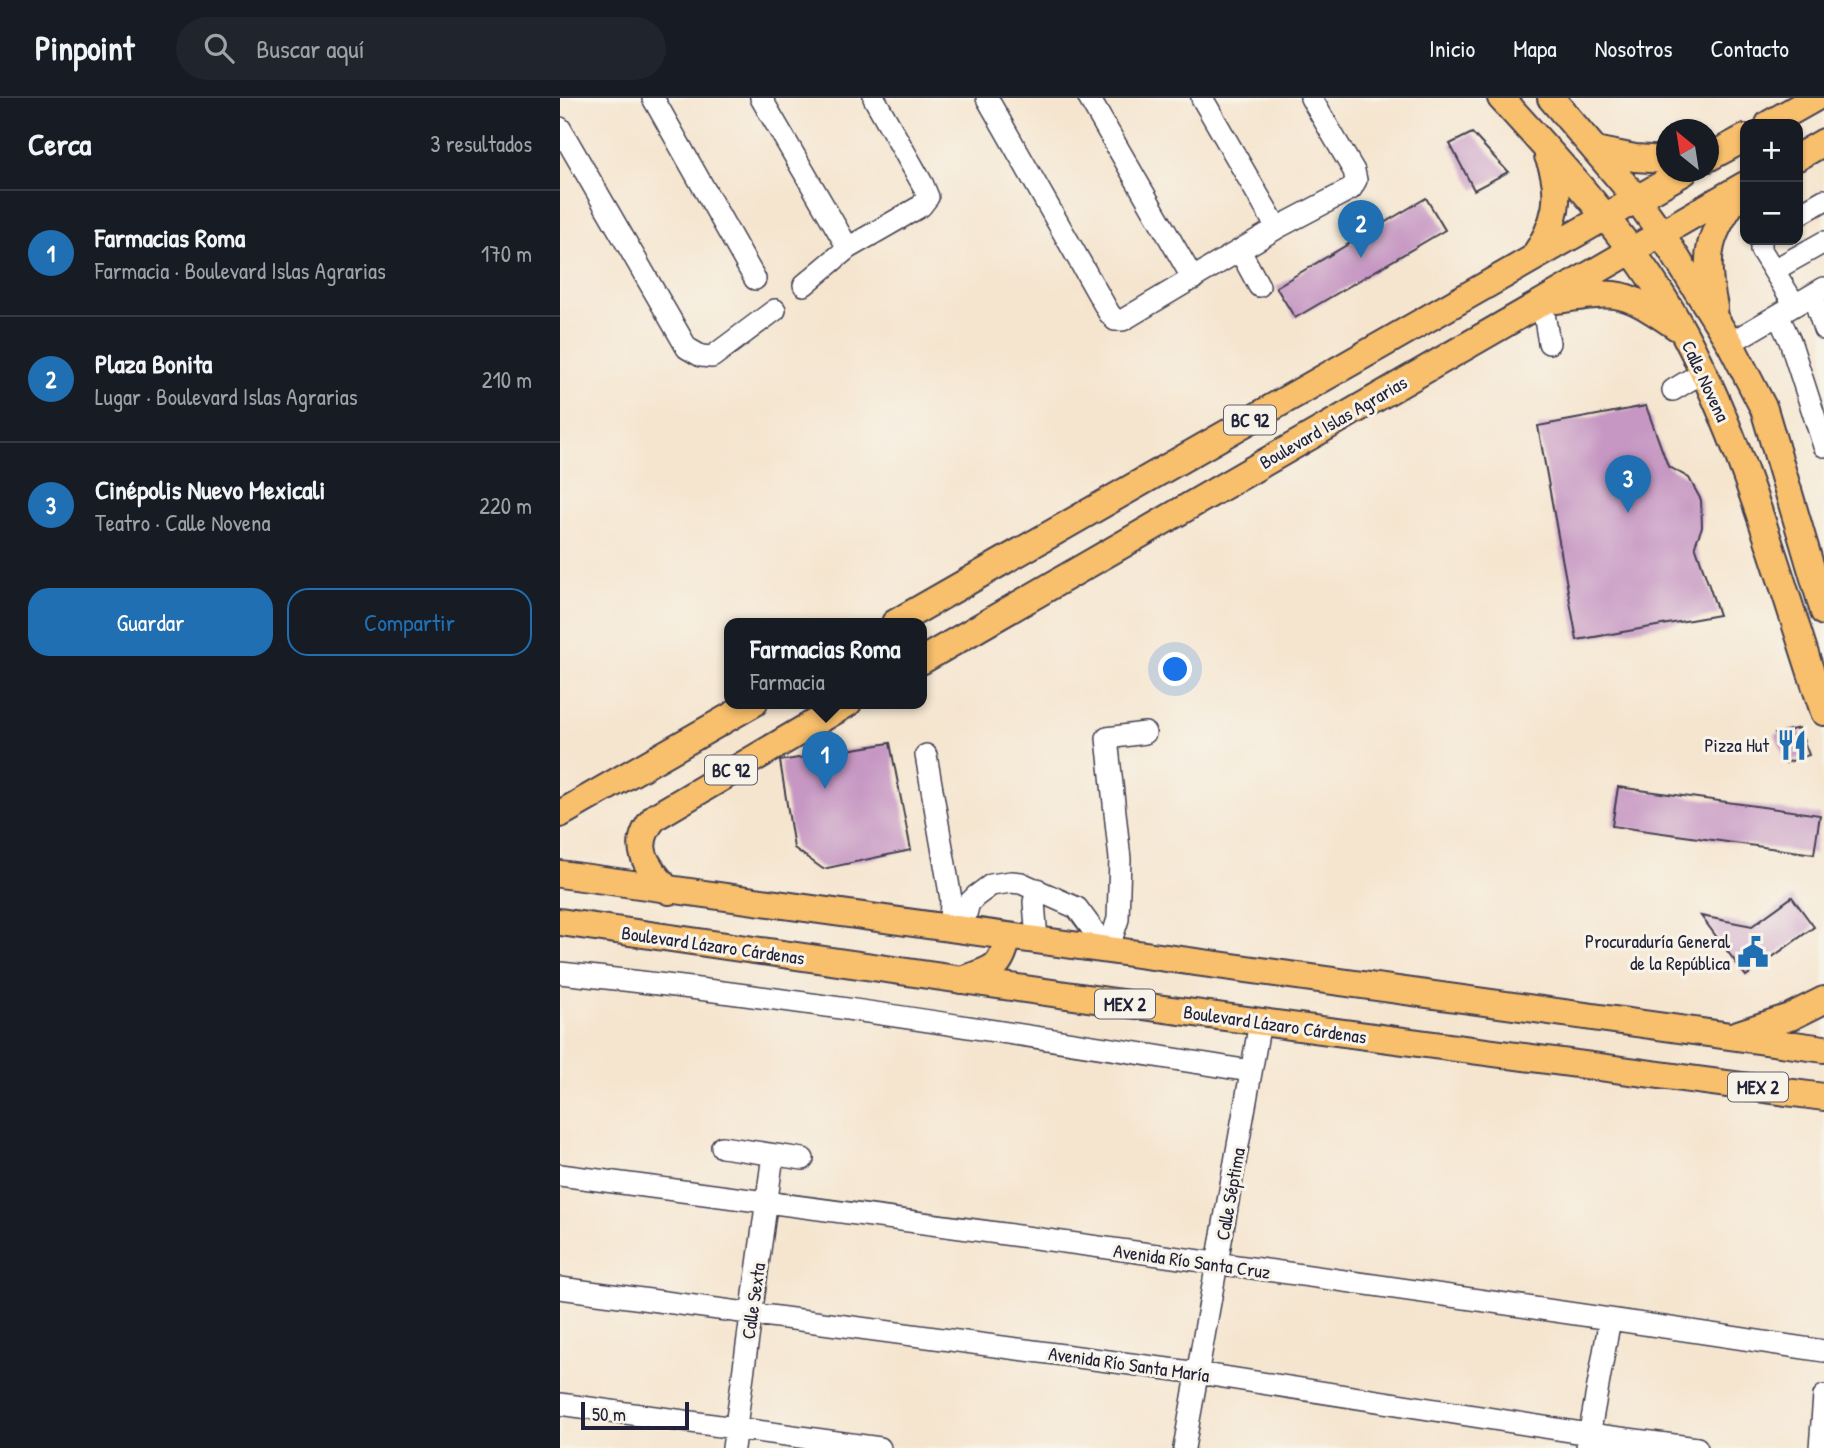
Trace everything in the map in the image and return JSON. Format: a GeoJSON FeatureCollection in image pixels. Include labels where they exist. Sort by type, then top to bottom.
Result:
{"type":"FeatureCollection","features":[{"type":"Feature","properties":{"kind":"main road","name":"Calle Novena"},"geometry":{"type":"LineString","coordinates":[[1501,98],[1631,250],[1683,332],[1741,462],[1824,712]]}},
{"type":"Feature","properties":{"kind":"main road","name":"Calle Novena"},"geometry":{"type":"LineString","coordinates":[[1551,98],[1636,198],[1661,233],[1724,333],[1765,409],[1824,612]]}},
{"type":"Feature","properties":{"kind":"main road"},"geometry":{"type":"LineString","coordinates":[[1778,119],[1815,98]]}},
{"type":"Feature","properties":{"kind":"main road"},"geometry":{"type":"LineString","coordinates":[[1719,152],[1740,141]]}},
{"type":"Feature","properties":{"kind":"main road"},"geometry":{"type":"LineString","coordinates":[[1532,259],[1549,233],[1557,204],[1555,174],[1543,145]]}},
{"type":"Feature","properties":{"kind":"main road"},"geometry":{"type":"LineString","coordinates":[[1595,150],[1656,159]]}},
{"type":"Feature","properties":{"kind":"main road","name":"BC 92"},"geometry":{"type":"LineString","coordinates":[[904,618],[1666,182]]}},
{"type":"Feature","properties":{"kind":"main road","name":"Boulevard Islas Agrarias"},"geometry":{"type":"LineString","coordinates":[[927,658],[1740,188]]}},
{"type":"Feature","properties":{"kind":"main road"},"geometry":{"type":"LineString","coordinates":[[1724,333],[1707,267],[1710,247],[1725,213],[1740,192]]}},
{"type":"Feature","properties":{"kind":"main road"},"geometry":{"type":"LineString","coordinates":[[1542,302],[1611,293],[1627,296],[1683,332]]}},
{"type":"Feature","properties":{"kind":"main road"},"geometry":{"type":"LineString","coordinates":[[1294,445],[1314,420],[1356,395],[1361,389],[1362,380],[1352,362]]}},
{"type":"Feature","properties":{"kind":"main road"},"geometry":{"type":"LineString","coordinates":[[1741,462],[1757,461],[1765,467],[1788,534],[1793,541],[1807,550]]}},
{"type":"Feature","properties":{"kind":"main road"},"geometry":{"type":"LineString","coordinates":[[927,621],[973,594],[981,574]]}},
{"type":"Feature","properties":{"kind":"main road","name":"BC 92"},"geometry":{"type":"LineString","coordinates":[[560,814],[744,709]]}},
{"type":"Feature","properties":{"kind":"main road","name":"BC 92"},"geometry":{"type":"LineString","coordinates":[[669,891],[648,863],[641,844],[643,831],[655,817],[838,709]]}},
{"type":"Feature","properties":{"kind":"main road","name":"MEX 2"},"geometry":{"type":"LineString","coordinates":[[560,874],[1824,1049]]}},
{"type":"Feature","properties":{"kind":"main road","name":"Boulevard Lázaro Cárdenas"},"geometry":{"type":"LineString","coordinates":[[560,923],[1260,1022],[1824,1097]]}},
{"type":"Feature","properties":{"kind":"main road"},"geometry":{"type":"LineString","coordinates":[[960,980],[1000,963],[1008,936]]}},
{"type":"Feature","properties":{"kind":"main road"},"geometry":{"type":"LineString","coordinates":[[1732,1036],[1790,1017],[1824,1000]]}},
{"type":"Feature","properties":{"kind":"street"},"geometry":{"type":"LineString","coordinates":[[653,98],[755,279]]}},
{"type":"Feature","properties":{"kind":"street"},"geometry":{"type":"LineString","coordinates":[[761,98],[848,248]]}},
{"type":"Feature","properties":{"kind":"street"},"geometry":{"type":"LineString","coordinates":[[804,285],[848,248],[921,206],[928,197],[873,98]]}},
{"type":"Feature","properties":{"kind":"street"},"geometry":{"type":"LineString","coordinates":[[987,98],[1115,320],[1123,320],[1277,228],[1351,188],[1356,180],[1354,171],[1311,98]]}},
{"type":"Feature","properties":{"kind":"street"},"geometry":{"type":"LineString","coordinates":[[1089,98],[1193,279]]}},
{"type":"Feature","properties":{"kind":"street"},"geometry":{"type":"LineString","coordinates":[[1202,98],[1277,228]]}},
{"type":"Feature","properties":{"kind":"street"},"geometry":{"type":"LineString","coordinates":[[560,128],[687,348],[701,356],[712,356],[775,310]]}},
{"type":"Feature","properties":{"kind":"street"},"geometry":{"type":"LineString","coordinates":[[1803,212],[1824,200]]}},
{"type":"Feature","properties":{"kind":"street"},"geometry":{"type":"LineString","coordinates":[[1774,270],[1824,242]]}},
{"type":"Feature","properties":{"kind":"street"},"geometry":{"type":"LineString","coordinates":[[1761,245],[1761,250],[1774,270],[1824,329]]}},
{"type":"Feature","properties":{"kind":"street"},"geometry":{"type":"LineString","coordinates":[[1240,251],[1259,286]]}},
{"type":"Feature","properties":{"kind":"street"},"geometry":{"type":"LineString","coordinates":[[1724,333],[1803,301]]}},
{"type":"Feature","properties":{"kind":"street"},"geometry":{"type":"LineString","coordinates":[[1803,301],[1790,341],[1824,446]]}},
{"type":"Feature","properties":{"kind":"street"},"geometry":{"type":"LineString","coordinates":[[1542,302],[1549,343]]}},
{"type":"Feature","properties":{"kind":"street"},"geometry":{"type":"LineString","coordinates":[[1673,390],[1703,372]]}},
{"type":"Feature","properties":{"kind":"street"},"geometry":{"type":"LineString","coordinates":[[1108,950],[1118,919],[1120,859],[1107,738],[1145,733]]}},
{"type":"Feature","properties":{"kind":"street"},"geometry":{"type":"LineString","coordinates":[[926,755],[956,928]]}},
{"type":"Feature","properties":{"kind":"street"},"geometry":{"type":"LineString","coordinates":[[956,928],[969,903],[991,885],[1011,882],[1037,889],[1077,908],[1108,950]]}},
{"type":"Feature","properties":{"kind":"street"},"geometry":{"type":"LineString","coordinates":[[1037,889],[1034,902],[1037,940]]}},
{"type":"Feature","properties":{"kind":"street"},"geometry":{"type":"LineString","coordinates":[[560,972],[636,980],[949,1024],[1251,1071]]}},
{"type":"Feature","properties":{"kind":"street","name":"Calle Séptima"},"geometry":{"type":"LineString","coordinates":[[1184,1448],[1260,1022]]}},
{"type":"Feature","properties":{"kind":"street"},"geometry":{"type":"LineString","coordinates":[[722,1147],[803,1159]]}},
{"type":"Feature","properties":{"kind":"street","name":"Calle Sexta"},"geometry":{"type":"LineString","coordinates":[[734,1438],[773,1154]]}},
{"type":"Feature","properties":{"kind":"street","name":"Avenida Río Santa Cruz"},"geometry":{"type":"LineString","coordinates":[[560,1175],[1610,1319],[1824,1352]]}},
{"type":"Feature","properties":{"kind":"street","name":"Avenida Río Santa María"},"geometry":{"type":"LineString","coordinates":[[560,1288],[1198,1373],[1588,1441],[1697,1448]]}},
{"type":"Feature","properties":{"kind":"street"},"geometry":{"type":"LineString","coordinates":[[1588,1441],[1610,1319]]}},
{"type":"Feature","properties":{"kind":"street"},"geometry":{"type":"LineString","coordinates":[[1821,1448],[1824,1396]]}},
{"type":"Feature","properties":{"kind":"street"},"geometry":{"type":"LineString","coordinates":[[560,1404],[734,1438],[880,1448]]}},
{"type":"Feature","properties":{"kind":"building"},"geometry":{"type":"Polygon","coordinates":[[[1472,133],[1508,172],[1474,190],[1450,144],[1472,133]]]}},
{"type":"Feature","properties":{"kind":"building"},"geometry":{"type":"Polygon","coordinates":[[[1426,198],[1445,230],[1295,318],[1276,287],[1426,198]]]}},
{"type":"Feature","properties":{"kind":"building"},"geometry":{"type":"Polygon","coordinates":[[[1646,406],[1668,466],[1689,478],[1701,500],[1702,527],[1695,545],[1719,615],[1577,640],[1538,426],[1646,406]]]}},
{"type":"Feature","properties":{"kind":"building","name":"Pizza Hut"},"geometry":{"type":"Polygon","coordinates":[[[1799,728],[1809,755],[1786,763],[1775,734],[1799,728]]]}},
{"type":"Feature","properties":{"kind":"building"},"geometry":{"type":"Polygon","coordinates":[[[890,743],[911,850],[823,869],[794,848],[780,761],[890,743]]]}},
{"type":"Feature","properties":{"kind":"building"},"geometry":{"type":"Polygon","coordinates":[[[1618,787],[1820,815],[1814,854],[1612,826],[1618,787]]]}},
{"type":"Feature","properties":{"kind":"building","name":"Procuraduría General de la República"},"geometry":{"type":"Polygon","coordinates":[[[1792,897],[1814,927],[1746,976],[1701,916],[1752,926],[1792,897]]]}},
{"type":"Feature","properties":{"kind":"place","name":"Plaza Bonita"},"geometry":{"type":"Point","coordinates":[1361,258]}},
{"type":"Feature","properties":{"kind":"place","name":"Cinépolis Nuevo Mexicali"},"geometry":{"type":"Point","coordinates":[1628,513]}},
{"type":"Feature","properties":{"kind":"place","name":"Pizza Hut"},"geometry":{"type":"Point","coordinates":[1792,745]}},
{"type":"Feature","properties":{"kind":"place","name":"Farmacias Roma"},"geometry":{"type":"Point","coordinates":[825,789]}},
{"type":"Feature","properties":{"kind":"place","name":"Procuraduría General de la República"},"geometry":{"type":"Point","coordinates":[1753,952]}}]}
